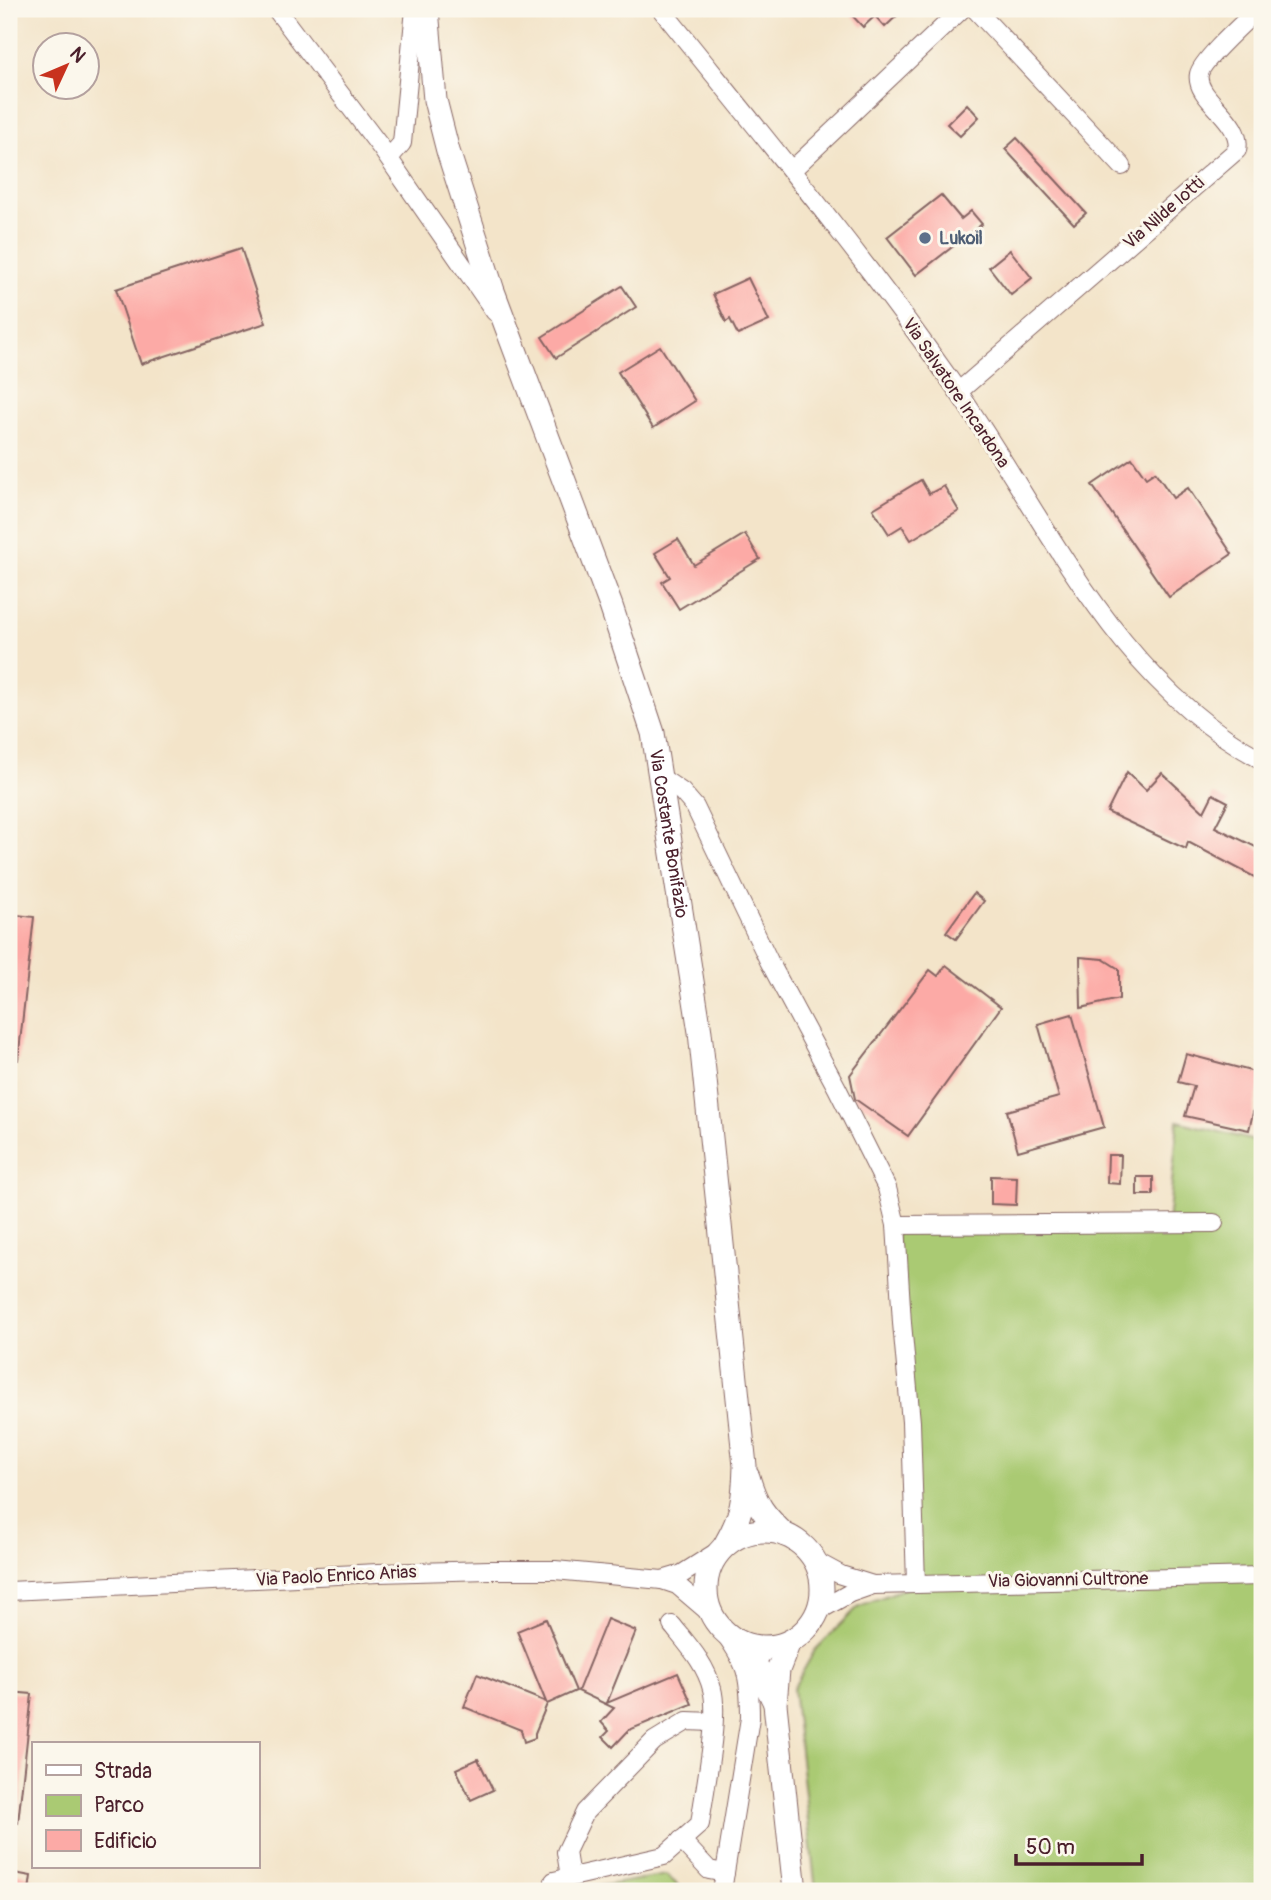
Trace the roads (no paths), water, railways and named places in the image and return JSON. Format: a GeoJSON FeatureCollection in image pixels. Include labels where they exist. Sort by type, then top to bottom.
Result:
{"type":"FeatureCollection","features":[{"type":"Feature","properties":{"kind":"main road"},"geometry":{"type":"LineString","coordinates":[[427,9],[435,100],[472,230]]}},
{"type":"Feature","properties":{"kind":"main road"},"geometry":{"type":"LineString","coordinates":[[442,9],[456,140],[472,230]]}},
{"type":"Feature","properties":{"kind":"main road","name":"Via Costante Bonifazio"},"geometry":{"type":"LineString","coordinates":[[472,230],[611,606],[653,733],[700,1032],[745,1466]]}},
{"type":"Feature","properties":{"kind":"main road"},"geometry":{"type":"LineString","coordinates":[[745,1466],[755,1502],[766,1517],[785,1535],[797,1541],[815,1561],[821,1586],[818,1611],[807,1629],[765,1658]]}},
{"type":"Feature","properties":{"kind":"main road"},"geometry":{"type":"LineString","coordinates":[[745,1466],[744,1499],[740,1518],[708,1570],[706,1600],[721,1626],[778,1670],[775,1704]]}},
{"type":"Feature","properties":{"kind":"main road"},"geometry":{"type":"LineString","coordinates":[[723,1548],[747,1533],[760,1531],[785,1535]]}},
{"type":"Feature","properties":{"kind":"main road"},"geometry":{"type":"LineString","coordinates":[[765,1658],[775,1704],[795,1891]]}},
{"type":"Feature","properties":{"kind":"street"},"geometry":{"type":"LineString","coordinates":[[276,9],[389,158],[506,327]]}},
{"type":"Feature","properties":{"kind":"street"},"geometry":{"type":"LineString","coordinates":[[389,158],[402,143],[415,9]]}},
{"type":"Feature","properties":{"kind":"street","name":"Via Salvatore Incardona"},"geometry":{"type":"LineString","coordinates":[[661,9],[869,269],[958,392],[1086,591],[1127,648],[1148,672],[1185,706],[1221,734],[1262,760]]}},
{"type":"Feature","properties":{"kind":"street"},"geometry":{"type":"LineString","coordinates":[[792,170],[962,9]]}},
{"type":"Feature","properties":{"kind":"street"},"geometry":{"type":"LineString","coordinates":[[975,9],[1122,166]]}},
{"type":"Feature","properties":{"kind":"street","name":"Via Nilde Iotti"},"geometry":{"type":"LineString","coordinates":[[958,392],[1237,150],[1237,136],[1199,82],[1199,75],[1208,59],[1258,9]]}},
{"type":"Feature","properties":{"kind":"street"},"geometry":{"type":"LineString","coordinates":[[660,777],[682,792],[695,807],[769,961],[887,1188],[896,1225],[911,1422],[916,1584]]}},
{"type":"Feature","properties":{"kind":"street"},"geometry":{"type":"LineString","coordinates":[[896,1225],[1214,1223]]}},
{"type":"Feature","properties":{"kind":"street"},"geometry":{"type":"LineString","coordinates":[[663,1580],[682,1574],[723,1548]]}},
{"type":"Feature","properties":{"kind":"street"},"geometry":{"type":"LineString","coordinates":[[815,1561],[841,1575],[873,1585]]}},
{"type":"Feature","properties":{"kind":"street","name":"Via Paolo Enrico Arias"},"geometry":{"type":"LineString","coordinates":[[9,1591],[489,1570],[555,1570],[663,1580]]}},
{"type":"Feature","properties":{"kind":"street","name":"Via Giovanni Cultrone"},"geometry":{"type":"LineString","coordinates":[[873,1585],[1262,1576]]}},
{"type":"Feature","properties":{"kind":"street"},"geometry":{"type":"LineString","coordinates":[[663,1580],[677,1585],[721,1626],[736,1648],[765,1658],[750,1718],[724,1882],[681,1840]]}},
{"type":"Feature","properties":{"kind":"street"},"geometry":{"type":"LineString","coordinates":[[818,1611],[850,1593],[873,1585]]}},
{"type":"Feature","properties":{"kind":"street"},"geometry":{"type":"LineString","coordinates":[[672,1625],[700,1660],[713,1690],[713,1722],[699,1824],[664,1856],[562,1879],[566,1852],[584,1812],[654,1741],[687,1721],[713,1722]]}},
{"type":"Feature","properties":{"kind":"place","name":"Lukoil"},"geometry":{"type":"Point","coordinates":[925,238]}}]}
